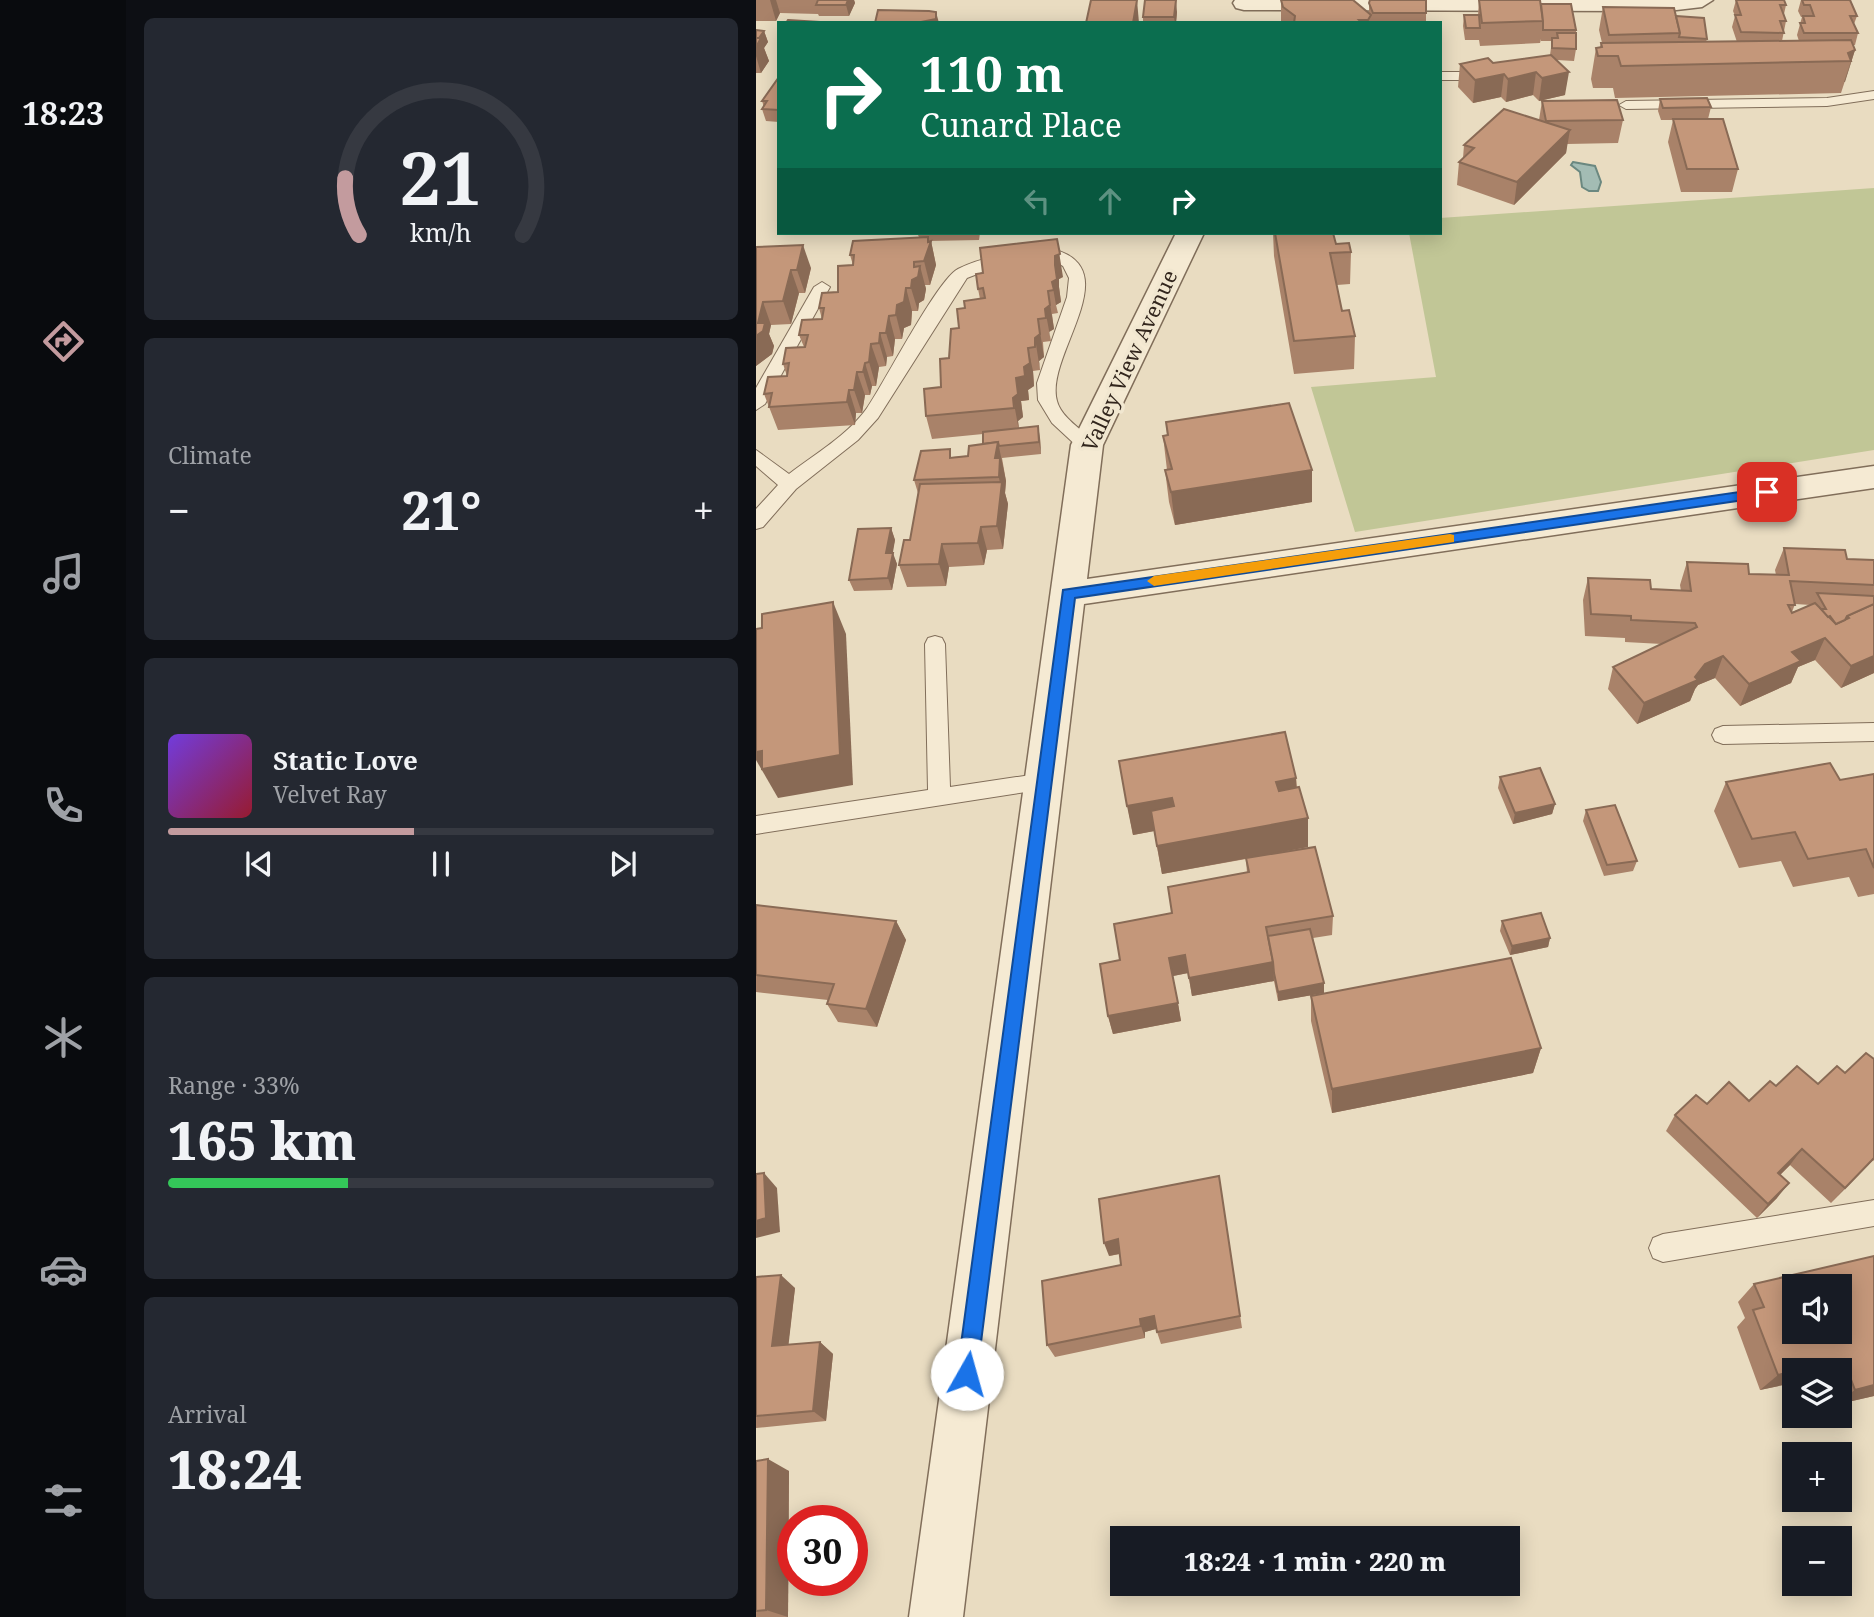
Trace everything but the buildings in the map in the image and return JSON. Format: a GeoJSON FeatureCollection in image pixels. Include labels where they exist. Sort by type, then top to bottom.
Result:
{"type":"FeatureCollection","features":[{"type":"Feature","properties":{"kind":"street"},"geometry":{"type":"LineString","coordinates":[[1242,9],[1668,4],[1702,0]]}},
{"type":"Feature","properties":{"kind":"street","name":"Valley View Avenue"},"geometry":{"type":"LineString","coordinates":[[936,1617],[1087,445],[1190,235]]}},
{"type":"Feature","properties":{"kind":"street"},"geometry":{"type":"LineString","coordinates":[[1068,594],[1874,477]]}},
{"type":"Feature","properties":{"kind":"lane"},"geometry":{"type":"LineString","coordinates":[[1442,76],[1469,76]]}},
{"type":"Feature","properties":{"kind":"lane"},"geometry":{"type":"LineString","coordinates":[[1626,105],[1827,102],[1874,95]]}},
{"type":"Feature","properties":{"kind":"lane"},"geometry":{"type":"LineString","coordinates":[[756,522],[789,484],[851,436],[872,414],[944,296],[961,274],[976,266],[1016,257],[1052,254],[1060,256],[1075,270],[1078,284],[1074,305],[1055,355],[1046,391],[1047,401],[1059,418],[1087,445]]}},
{"type":"Feature","properties":{"kind":"lane"},"geometry":{"type":"LineString","coordinates":[[756,404],[822,287]]}},
{"type":"Feature","properties":{"kind":"lane"},"geometry":{"type":"LineString","coordinates":[[756,456],[789,484]]}},
{"type":"Feature","properties":{"kind":"lane"},"geometry":{"type":"LineString","coordinates":[[935,645],[939,797]]}},
{"type":"Feature","properties":{"kind":"lane"},"geometry":{"type":"LineString","coordinates":[[1723,735],[1794,736],[1874,732]]}},
{"type":"Feature","properties":{"kind":"lane"},"geometry":{"type":"LineString","coordinates":[[756,825],[1044,782]]}},
{"type":"Feature","properties":{"kind":"lane"},"geometry":{"type":"LineString","coordinates":[[1663,1248],[1874,1213]]}},
{"type":"Feature","properties":{"kind":"green space"},"geometry":{"type":"Polygon","coordinates":[[[1874,188],[1874,450],[1355,532],[1311,387],[1436,377],[1409,235],[1442,235],[1442,218],[1874,188]]]}},
{"type":"Feature","properties":{"kind":"water"},"geometry":{"type":"Polygon","coordinates":[[[1573,162],[1595,166],[1601,182],[1598,191],[1589,191],[1582,187],[1580,172],[1571,165],[1573,162]]]}},
{"type":"Feature","properties":{"kind":"slow traffic"},"geometry":{"type":"LineString","coordinates":[[1154,581],[1450,538]]}},
{"type":"Feature","properties":{"kind":"route"},"geometry":{"type":"LineString","coordinates":[[967,1374],[1068,594],[1767,492]]}}]}
